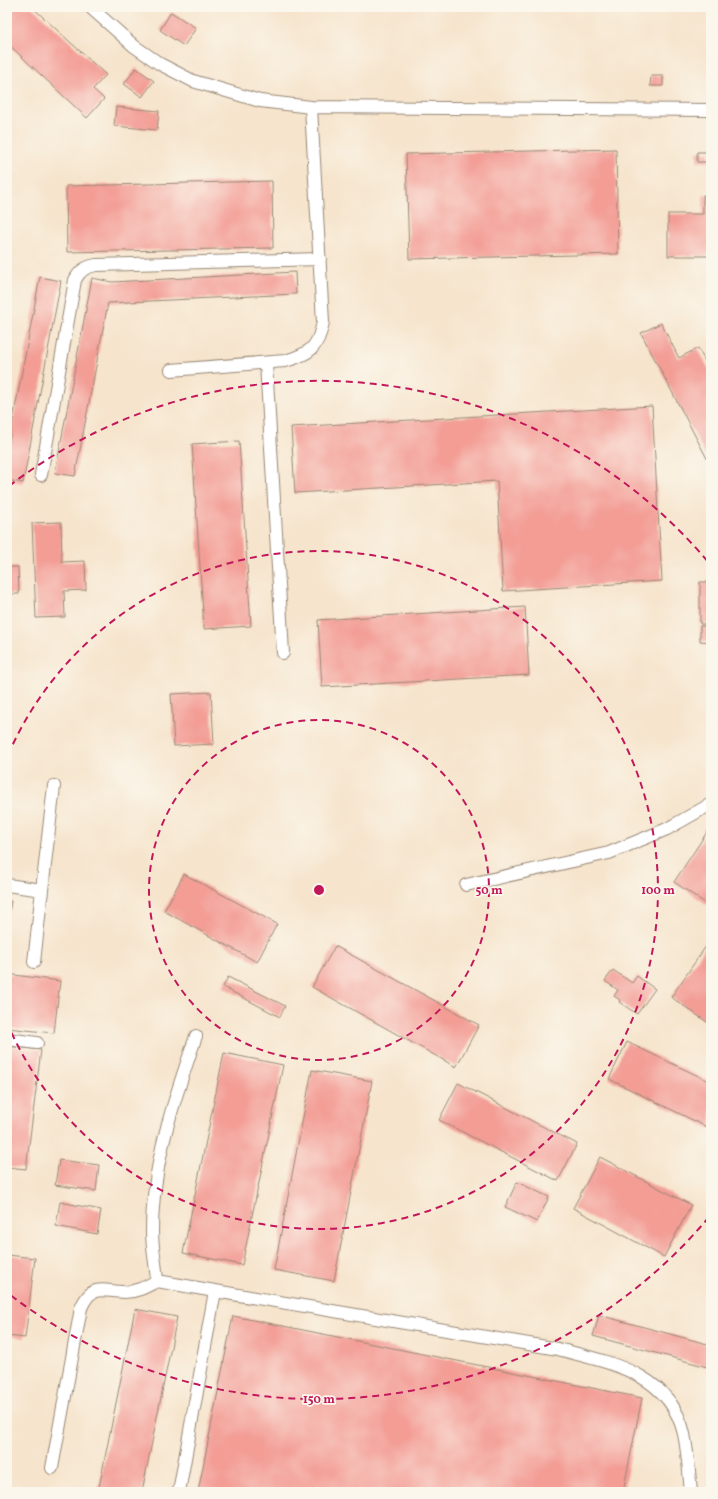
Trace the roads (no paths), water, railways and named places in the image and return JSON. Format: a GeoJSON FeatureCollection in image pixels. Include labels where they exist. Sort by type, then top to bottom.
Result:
{"type":"FeatureCollection","features":[{"type":"Feature","properties":{"kind":"lane"},"geometry":{"type":"LineString","coordinates":[[90,7],[134,46],[160,64],[193,81],[260,101],[311,107],[711,110]]}},
{"type":"Feature","properties":{"kind":"lane"},"geometry":{"type":"LineString","coordinates":[[172,370],[285,362],[298,358],[309,352],[317,343],[323,322],[311,107]]}},
{"type":"Feature","properties":{"kind":"lane"},"geometry":{"type":"LineString","coordinates":[[41,475],[76,280],[79,272],[87,267],[96,265],[320,259]]}},
{"type":"Feature","properties":{"kind":"lane"},"geometry":{"type":"LineString","coordinates":[[266,363],[283,653]]}},
{"type":"Feature","properties":{"kind":"lane"},"geometry":{"type":"LineString","coordinates":[[34,962],[54,786]]}},
{"type":"Feature","properties":{"kind":"lane"},"geometry":{"type":"LineString","coordinates":[[466,885],[609,853],[667,829],[711,804]]}},
{"type":"Feature","properties":{"kind":"lane"},"geometry":{"type":"LineString","coordinates":[[7,885],[42,890]]}},
{"type":"Feature","properties":{"kind":"lane"},"geometry":{"type":"LineString","coordinates":[[157,1281],[152,1233],[158,1166],[164,1135],[196,1036]]}},
{"type":"Feature","properties":{"kind":"lane"},"geometry":{"type":"LineString","coordinates":[[7,1040],[37,1043]]}},
{"type":"Feature","properties":{"kind":"lane"},"geometry":{"type":"LineString","coordinates":[[52,1468],[81,1308],[85,1299],[92,1292],[103,1290],[125,1292],[140,1290],[157,1281],[558,1349],[608,1362],[642,1377],[665,1394],[676,1413],[684,1434],[691,1492]]}},
{"type":"Feature","properties":{"kind":"lane"},"geometry":{"type":"LineString","coordinates":[[179,1492],[215,1291]]}}]}
